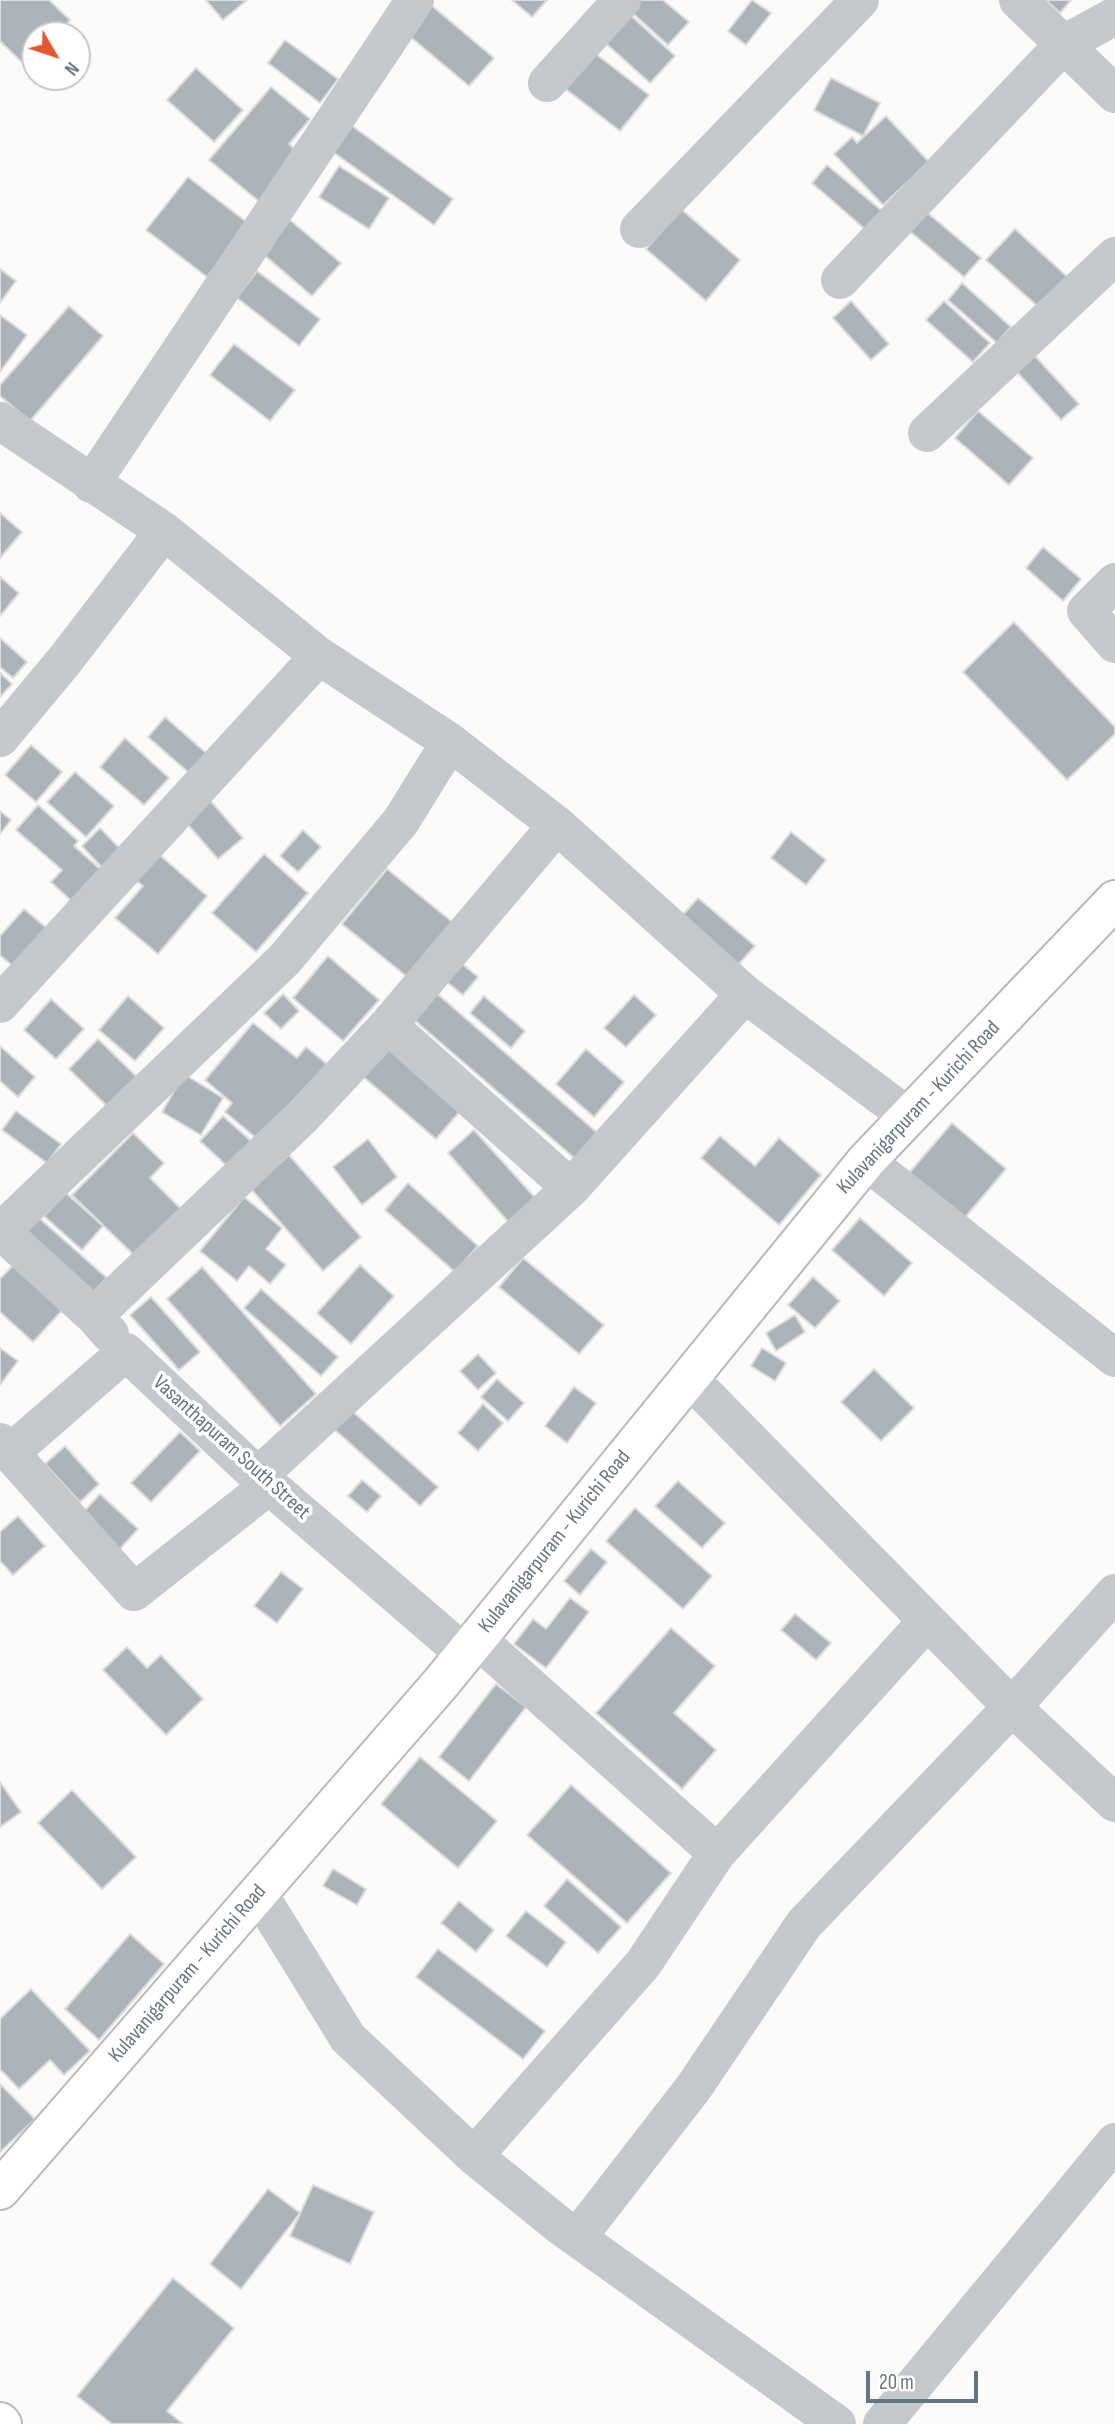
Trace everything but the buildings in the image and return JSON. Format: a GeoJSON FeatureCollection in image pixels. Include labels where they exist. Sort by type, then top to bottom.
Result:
{"type":"FeatureCollection","features":[{"type":"Feature","properties":{"kind":"main road","name":"Kulavanigarpuram - Kurichi Road"},"geometry":{"type":"LineString","coordinates":[[0,2190],[470,1646],[866,1161],[1115,900]]}},
{"type":"Feature","properties":{"kind":"street"},"geometry":{"type":"LineString","coordinates":[[91,484],[415,0]]}},
{"type":"Feature","properties":{"kind":"street"},"geometry":{"type":"LineString","coordinates":[[547,83],[622,0]]}},
{"type":"Feature","properties":{"kind":"street"},"geometry":{"type":"LineString","coordinates":[[639,229],[860,0]]}},
{"type":"Feature","properties":{"kind":"street"},"geometry":{"type":"LineString","coordinates":[[1018,0],[1115,94]]}},
{"type":"Feature","properties":{"kind":"street"},"geometry":{"type":"LineString","coordinates":[[840,280],[1063,44],[1115,16]]}},
{"type":"Feature","properties":{"kind":"street"},"geometry":{"type":"LineString","coordinates":[[927,433],[1115,256]]}},
{"type":"Feature","properties":{"kind":"street"},"geometry":{"type":"LineString","coordinates":[[4,429],[164,531],[319,656],[450,742],[557,825],[745,994],[909,1117]]}},
{"type":"Feature","properties":{"kind":"street"},"geometry":{"type":"LineString","coordinates":[[0,738],[65,660],[164,531]]}},
{"type":"Feature","properties":{"kind":"street"},"geometry":{"type":"LineString","coordinates":[[1115,582],[1086,611],[1115,644]]}},
{"type":"Feature","properties":{"kind":"street"},"geometry":{"type":"LineString","coordinates":[[0,1004],[319,656]]}},
{"type":"Feature","properties":{"kind":"street"},"geometry":{"type":"LineString","coordinates":[[0,1231],[284,960],[401,821],[450,742]]}},
{"type":"Feature","properties":{"kind":"street"},"geometry":{"type":"LineString","coordinates":[[94,1316],[303,1116],[388,1026],[557,825]]}},
{"type":"Feature","properties":{"kind":"street"},"geometry":{"type":"LineString","coordinates":[[126,1352],[5,1448],[134,1592],[264,1481],[571,1188],[745,994]]}},
{"type":"Feature","properties":{"kind":"street"},"geometry":{"type":"LineString","coordinates":[[388,1026],[571,1188]]}},
{"type":"Feature","properties":{"kind":"street"},"geometry":{"type":"LineString","coordinates":[[866,1161],[1115,1358]]}},
{"type":"Feature","properties":{"kind":"street","name":"Vasanthapuram South Street"},"geometry":{"type":"LineString","coordinates":[[0,1231],[94,1316],[126,1352],[264,1481],[470,1646],[717,1853]]}},
{"type":"Feature","properties":{"kind":"street"},"geometry":{"type":"LineString","coordinates":[[689,1378],[1012,1707],[1115,1803]]}},
{"type":"Feature","properties":{"kind":"street"},"geometry":{"type":"LineString","coordinates":[[577,2238],[694,2087],[804,1924],[1012,1707],[1115,1593]]}},
{"type":"Feature","properties":{"kind":"street"},"geometry":{"type":"LineString","coordinates":[[474,2156],[643,1964],[717,1853],[927,1621]]}},
{"type":"Feature","properties":{"kind":"street"},"geometry":{"type":"LineString","coordinates":[[258,1894],[348,2039],[474,2156],[577,2238],[837,2424]]}},
{"type":"Feature","properties":{"kind":"street"},"geometry":{"type":"LineString","coordinates":[[882,2424],[1115,2142]]}}]}
